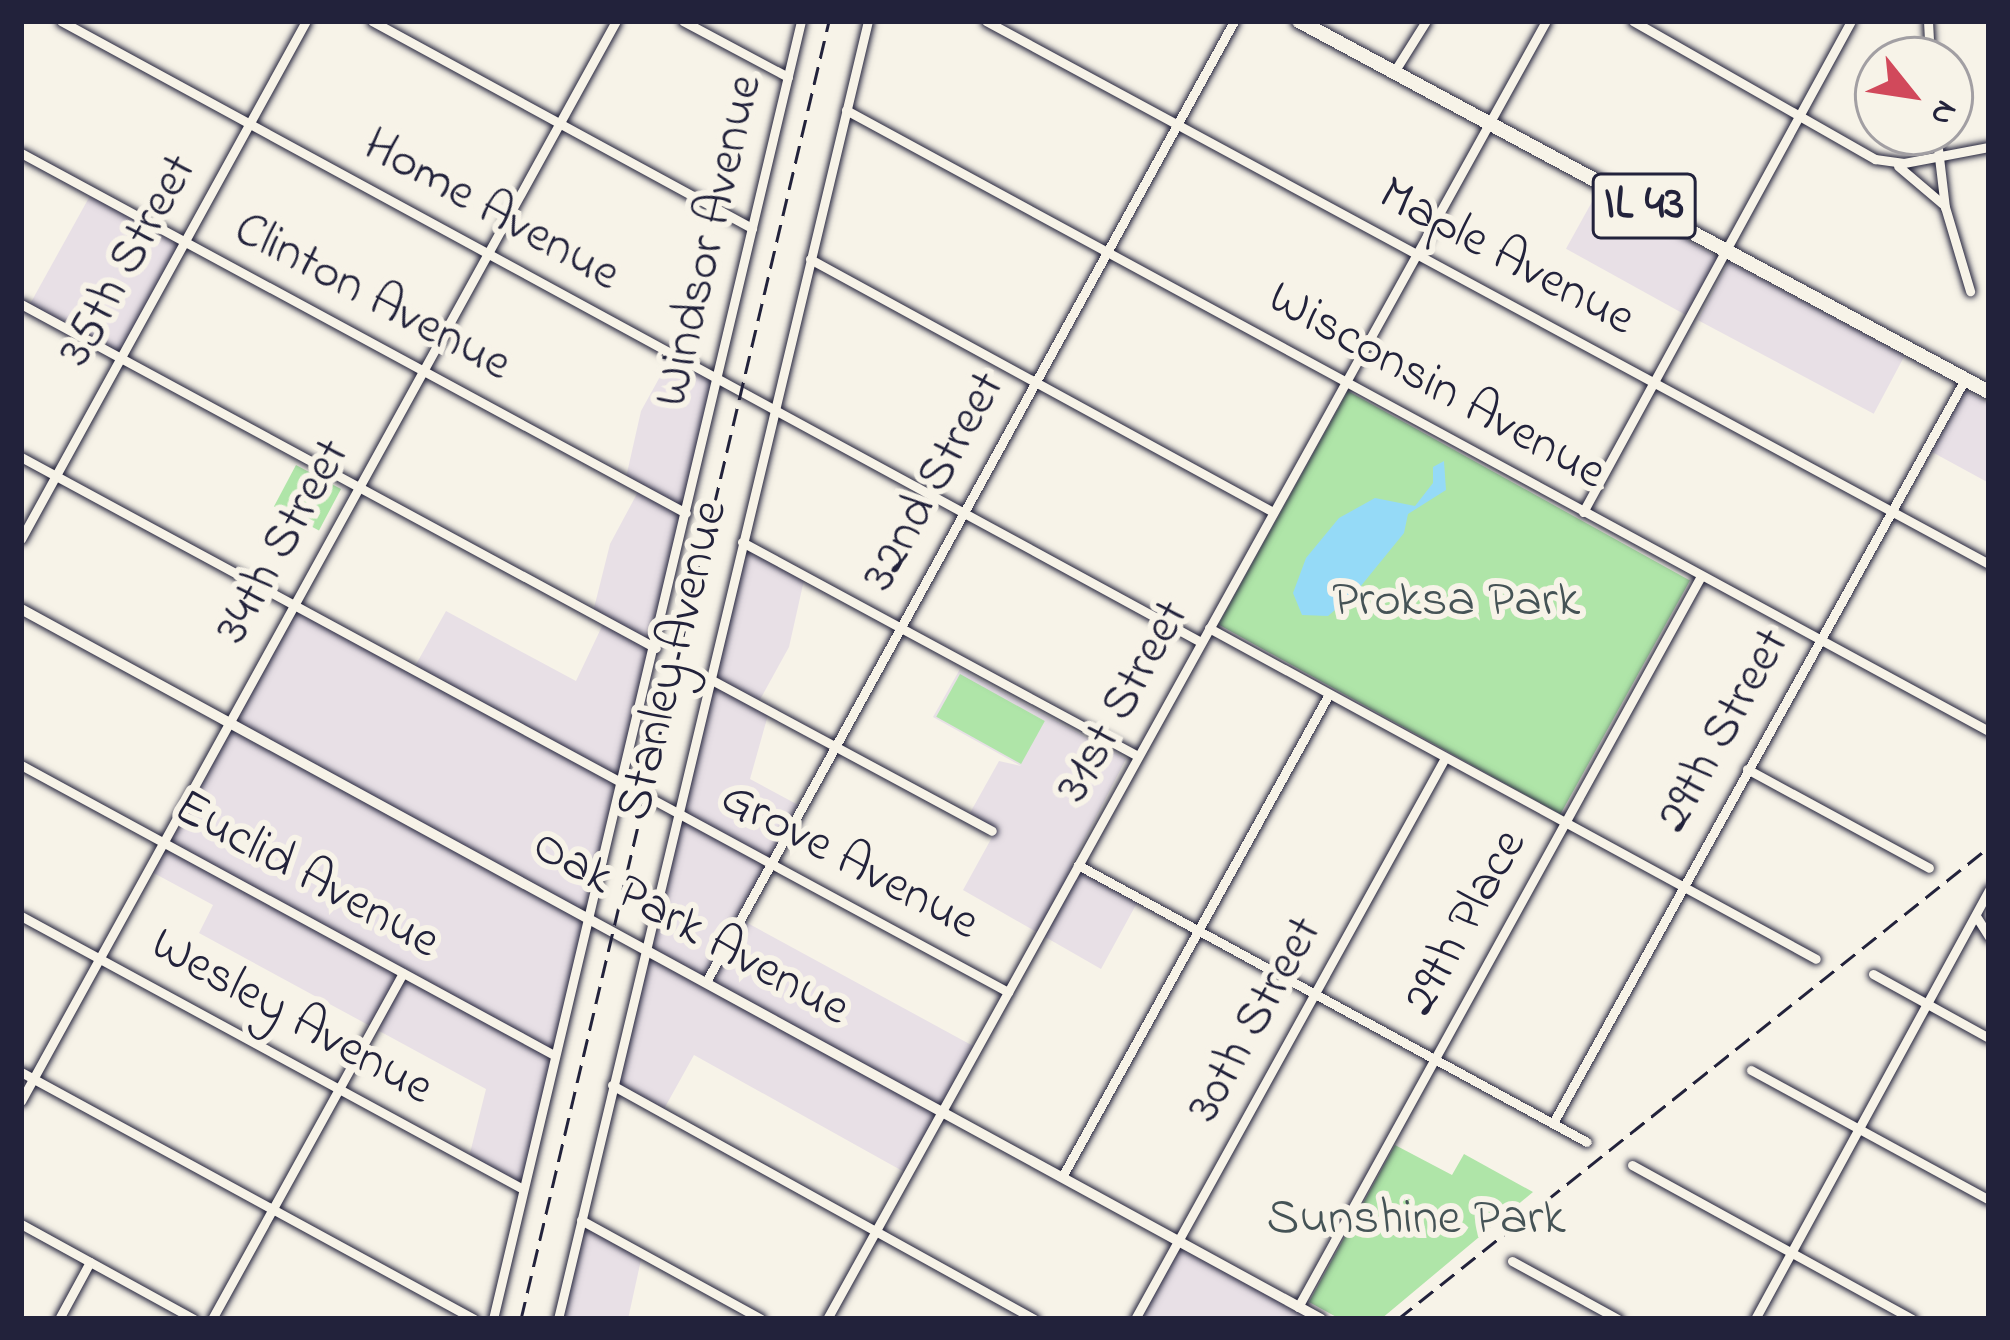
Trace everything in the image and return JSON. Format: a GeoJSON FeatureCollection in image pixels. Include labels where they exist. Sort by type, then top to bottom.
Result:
{"type":"FeatureCollection","features":[{"type":"Feature","properties":{"kind":"main road","name":"IL 43"},"geometry":{"type":"LineString","coordinates":[[1299,21],[1989,392]]}},
{"type":"Feature","properties":{"kind":"street","name":"Home Avenue"},"geometry":{"type":"LineString","coordinates":[[61,21],[1202,641]]}},
{"type":"Feature","properties":{"kind":"street","name":"35th Street"},"geometry":{"type":"LineString","coordinates":[[21,539],[306,21]]}},
{"type":"Feature","properties":{"kind":"street"},"geometry":{"type":"LineString","coordinates":[[372,21],[752,227]]}},
{"type":"Feature","properties":{"kind":"street","name":"34th Street"},"geometry":{"type":"LineString","coordinates":[[21,1101],[616,21]]}},
{"type":"Feature","properties":{"kind":"street"},"geometry":{"type":"LineString","coordinates":[[682,21],[788,77]]}},
{"type":"Feature","properties":{"kind":"street","name":"Windsor Avenue"},"geometry":{"type":"LineString","coordinates":[[493,1319],[618,782],[656,648],[801,21]]}},
{"type":"Feature","properties":{"kind":"street","name":"Stanley Avenue"},"geometry":{"type":"LineString","coordinates":[[558,1319],[868,21]]}},
{"type":"Feature","properties":{"kind":"street","name":"Maple Avenue"},"geometry":{"type":"LineString","coordinates":[[986,21],[1989,564]]}},
{"type":"Feature","properties":{"kind":"street","name":"32nd Street"},"geometry":{"type":"LineString","coordinates":[[706,982],[1234,21]]}},
{"type":"Feature","properties":{"kind":"street"},"geometry":{"type":"LineString","coordinates":[[1394,72],[1426,21]]}},
{"type":"Feature","properties":{"kind":"street","name":"31st Street"},"geometry":{"type":"LineString","coordinates":[[827,1319],[1546,21]]}},
{"type":"Feature","properties":{"kind":"street"},"geometry":{"type":"LineString","coordinates":[[1633,21],[1928,184],[1946,207]]}},
{"type":"Feature","properties":{"kind":"street"},"geometry":{"type":"LineString","coordinates":[[1583,512],[1851,21]]}},
{"type":"Feature","properties":{"kind":"street","name":"Wisconsin Avenue"},"geometry":{"type":"LineString","coordinates":[[846,110],[1989,731]]}},
{"type":"Feature","properties":{"kind":"street","name":"Clinton Avenue"},"geometry":{"type":"LineString","coordinates":[[21,153],[686,513]]}},
{"type":"Feature","properties":{"kind":"street"},"geometry":{"type":"LineString","coordinates":[[1893,164],[1930,156]]}},
{"type":"Feature","properties":{"kind":"street"},"geometry":{"type":"LineString","coordinates":[[1939,156],[1946,207],[1970,291]]}},
{"type":"Feature","properties":{"kind":"street"},"geometry":{"type":"LineString","coordinates":[[810,259],[1273,512]]}},
{"type":"Feature","properties":{"kind":"street"},"geometry":{"type":"LineString","coordinates":[[21,304],[656,648]]}},
{"type":"Feature","properties":{"kind":"street","name":"29th Street"},"geometry":{"type":"LineString","coordinates":[[1553,1123],[1965,379]]}},
{"type":"Feature","properties":{"kind":"street","name":"Grove Avenue"},"geometry":{"type":"LineString","coordinates":[[21,457],[1008,992]]}},
{"type":"Feature","properties":{"kind":"street"},"geometry":{"type":"LineString","coordinates":[[742,542],[1138,756]]}},
{"type":"Feature","properties":{"kind":"street","name":"29th Place"},"geometry":{"type":"LineString","coordinates":[[1298,1307],[1700,576]]}},
{"type":"Feature","properties":{"kind":"street","name":"Oak Park Avenue"},"geometry":{"type":"LineString","coordinates":[[21,609],[1321,1319]]}},
{"type":"Feature","properties":{"kind":"street"},"geometry":{"type":"LineString","coordinates":[[1209,628],[1816,959]]}},
{"type":"Feature","properties":{"kind":"street"},"geometry":{"type":"LineString","coordinates":[[710,680],[992,831]]}},
{"type":"Feature","properties":{"kind":"street"},"geometry":{"type":"LineString","coordinates":[[1062,1177],[1329,694]]}},
{"type":"Feature","properties":{"kind":"street","name":"30th Street"},"geometry":{"type":"LineString","coordinates":[[1135,1319],[1445,758]]}},
{"type":"Feature","properties":{"kind":"street","name":"Euclid Avenue"},"geometry":{"type":"LineString","coordinates":[[21,766],[554,1055]]}},
{"type":"Feature","properties":{"kind":"street"},"geometry":{"type":"LineString","coordinates":[[1747,769],[1929,868]]}},
{"type":"Feature","properties":{"kind":"street"},"geometry":{"type":"LineString","coordinates":[[1078,865],[1587,1142]]}},
{"type":"Feature","properties":{"kind":"street"},"geometry":{"type":"LineString","coordinates":[[1755,1319],[1989,889]]}},
{"type":"Feature","properties":{"kind":"street","name":"Wesley Avenue"},"geometry":{"type":"LineString","coordinates":[[21,916],[523,1189]]}},
{"type":"Feature","properties":{"kind":"street"},"geometry":{"type":"LineString","coordinates":[[1976,916],[1989,937]]}},
{"type":"Feature","properties":{"kind":"street"},"geometry":{"type":"LineString","coordinates":[[212,1319],[403,973]]}},
{"type":"Feature","properties":{"kind":"street"},"geometry":{"type":"LineString","coordinates":[[1873,974],[1989,1038]]}},
{"type":"Feature","properties":{"kind":"street"},"geometry":{"type":"LineString","coordinates":[[1751,1070],[1989,1200]]}},
{"type":"Feature","properties":{"kind":"street"},"geometry":{"type":"LineString","coordinates":[[21,1072],[474,1319]]}},
{"type":"Feature","properties":{"kind":"street"},"geometry":{"type":"LineString","coordinates":[[613,1085],[1034,1319]]}},
{"type":"Feature","properties":{"kind":"street"},"geometry":{"type":"LineString","coordinates":[[1633,1165],[1912,1319]]}},
{"type":"Feature","properties":{"kind":"street"},"geometry":{"type":"LineString","coordinates":[[581,1220],[761,1319]]}},
{"type":"Feature","properties":{"kind":"street"},"geometry":{"type":"LineString","coordinates":[[21,1224],[194,1319]]}},
{"type":"Feature","properties":{"kind":"street"},"geometry":{"type":"LineString","coordinates":[[59,1319],[90,1262]]}},
{"type":"Feature","properties":{"kind":"street"},"geometry":{"type":"LineString","coordinates":[[1512,1262],[1618,1319]]}},
{"type":"Feature","properties":{"kind":"shaded area"},"geometry":{"type":"Polygon","coordinates":[[[1598,191],[1720,258],[1688,316],[1566,249],[1598,191]]]}},
{"type":"Feature","properties":{"kind":"shaded area"},"geometry":{"type":"Polygon","coordinates":[[[91,194],[180,243],[118,355],[29,306],[91,194]]]}},
{"type":"Feature","properties":{"kind":"shaded area"},"geometry":{"type":"Polygon","coordinates":[[[1729,262],[1905,355],[1874,414],[1698,320],[1729,262]]]}},
{"type":"Feature","properties":{"kind":"shaded area"},"geometry":{"type":"Polygon","coordinates":[[[672,355],[715,379],[618,779],[414,668],[446,611],[576,681],[605,620],[593,612],[610,544],[639,490],[625,482],[641,411],[672,355]]]}},
{"type":"Feature","properties":{"kind":"shaded area"},"geometry":{"type":"Polygon","coordinates":[[[1965,391],[1989,403],[1989,483],[1932,452],[1965,391]]]}},
{"type":"Feature","properties":{"kind":"shaded area"},"geometry":{"type":"Polygon","coordinates":[[[744,548],[804,580],[789,647],[757,705],[712,678],[744,548]]]}},
{"type":"Feature","properties":{"kind":"shaded area"},"geometry":{"type":"Polygon","coordinates":[[[295,608],[616,782],[522,1186],[469,1157],[486,1089],[199,933],[213,905],[150,871],[295,608]]]}},
{"type":"Feature","properties":{"kind":"shaded area"},"geometry":{"type":"Polygon","coordinates":[[[960,669],[1126,759],[1071,865],[1138,901],[1101,969],[963,890],[996,830],[970,813],[999,761],[1021,766],[933,717],[960,669]]]}},
{"type":"Feature","properties":{"kind":"shaded area"},"geometry":{"type":"Polygon","coordinates":[[[711,683],[768,715],[750,779],[800,806],[769,862],[679,813],[711,683]]]}},
{"type":"Feature","properties":{"kind":"shaded area"},"geometry":{"type":"Polygon","coordinates":[[[678,816],[768,865],[742,920],[975,1047],[906,1173],[694,1055],[664,1109],[616,1083],[678,816]]]}},
{"type":"Feature","properties":{"kind":"shaded area"},"geometry":{"type":"Polygon","coordinates":[[[583,1222],[642,1255],[628,1319],[561,1319],[583,1222]]]}},
{"type":"Feature","properties":{"kind":"shaded area"},"geometry":{"type":"Polygon","coordinates":[[[1179,1244],[1316,1319],[1137,1319],[1179,1244]]]}},
{"type":"Feature","properties":{"kind":"green space","name":"Proksa Park"},"geometry":{"type":"Polygon","coordinates":[[[1348,391],[1690,581],[1561,814],[1219,625],[1348,391]]]}},
{"type":"Feature","properties":{"kind":"green space"},"geometry":{"type":"Polygon","coordinates":[[[296,465],[341,489],[319,530],[274,506],[296,465]]]}},
{"type":"Feature","properties":{"kind":"green space"},"geometry":{"type":"Polygon","coordinates":[[[960,674],[1045,721],[1021,764],[936,717],[960,674]]]}},
{"type":"Feature","properties":{"kind":"green space","name":"Sunshine Park"},"geometry":{"type":"Polygon","coordinates":[[[1395,1145],[1452,1175],[1464,1154],[1533,1192],[1381,1319],[1340,1319],[1309,1302],[1395,1145]]]}},
{"type":"Feature","properties":{"kind":"water"},"geometry":{"type":"Polygon","coordinates":[[[1444,461],[1446,490],[1408,514],[1404,533],[1356,592],[1328,616],[1302,615],[1293,593],[1306,558],[1339,518],[1375,498],[1415,506],[1433,483],[1433,467],[1444,461]]]}},
{"type":"Feature","properties":{"kind":"railway"},"geometry":{"type":"LineString","coordinates":[[521,1319],[829,21]]}},
{"type":"Feature","properties":{"kind":"railway"},"geometry":{"type":"LineString","coordinates":[[1398,1319],[1989,847]]}}]}
